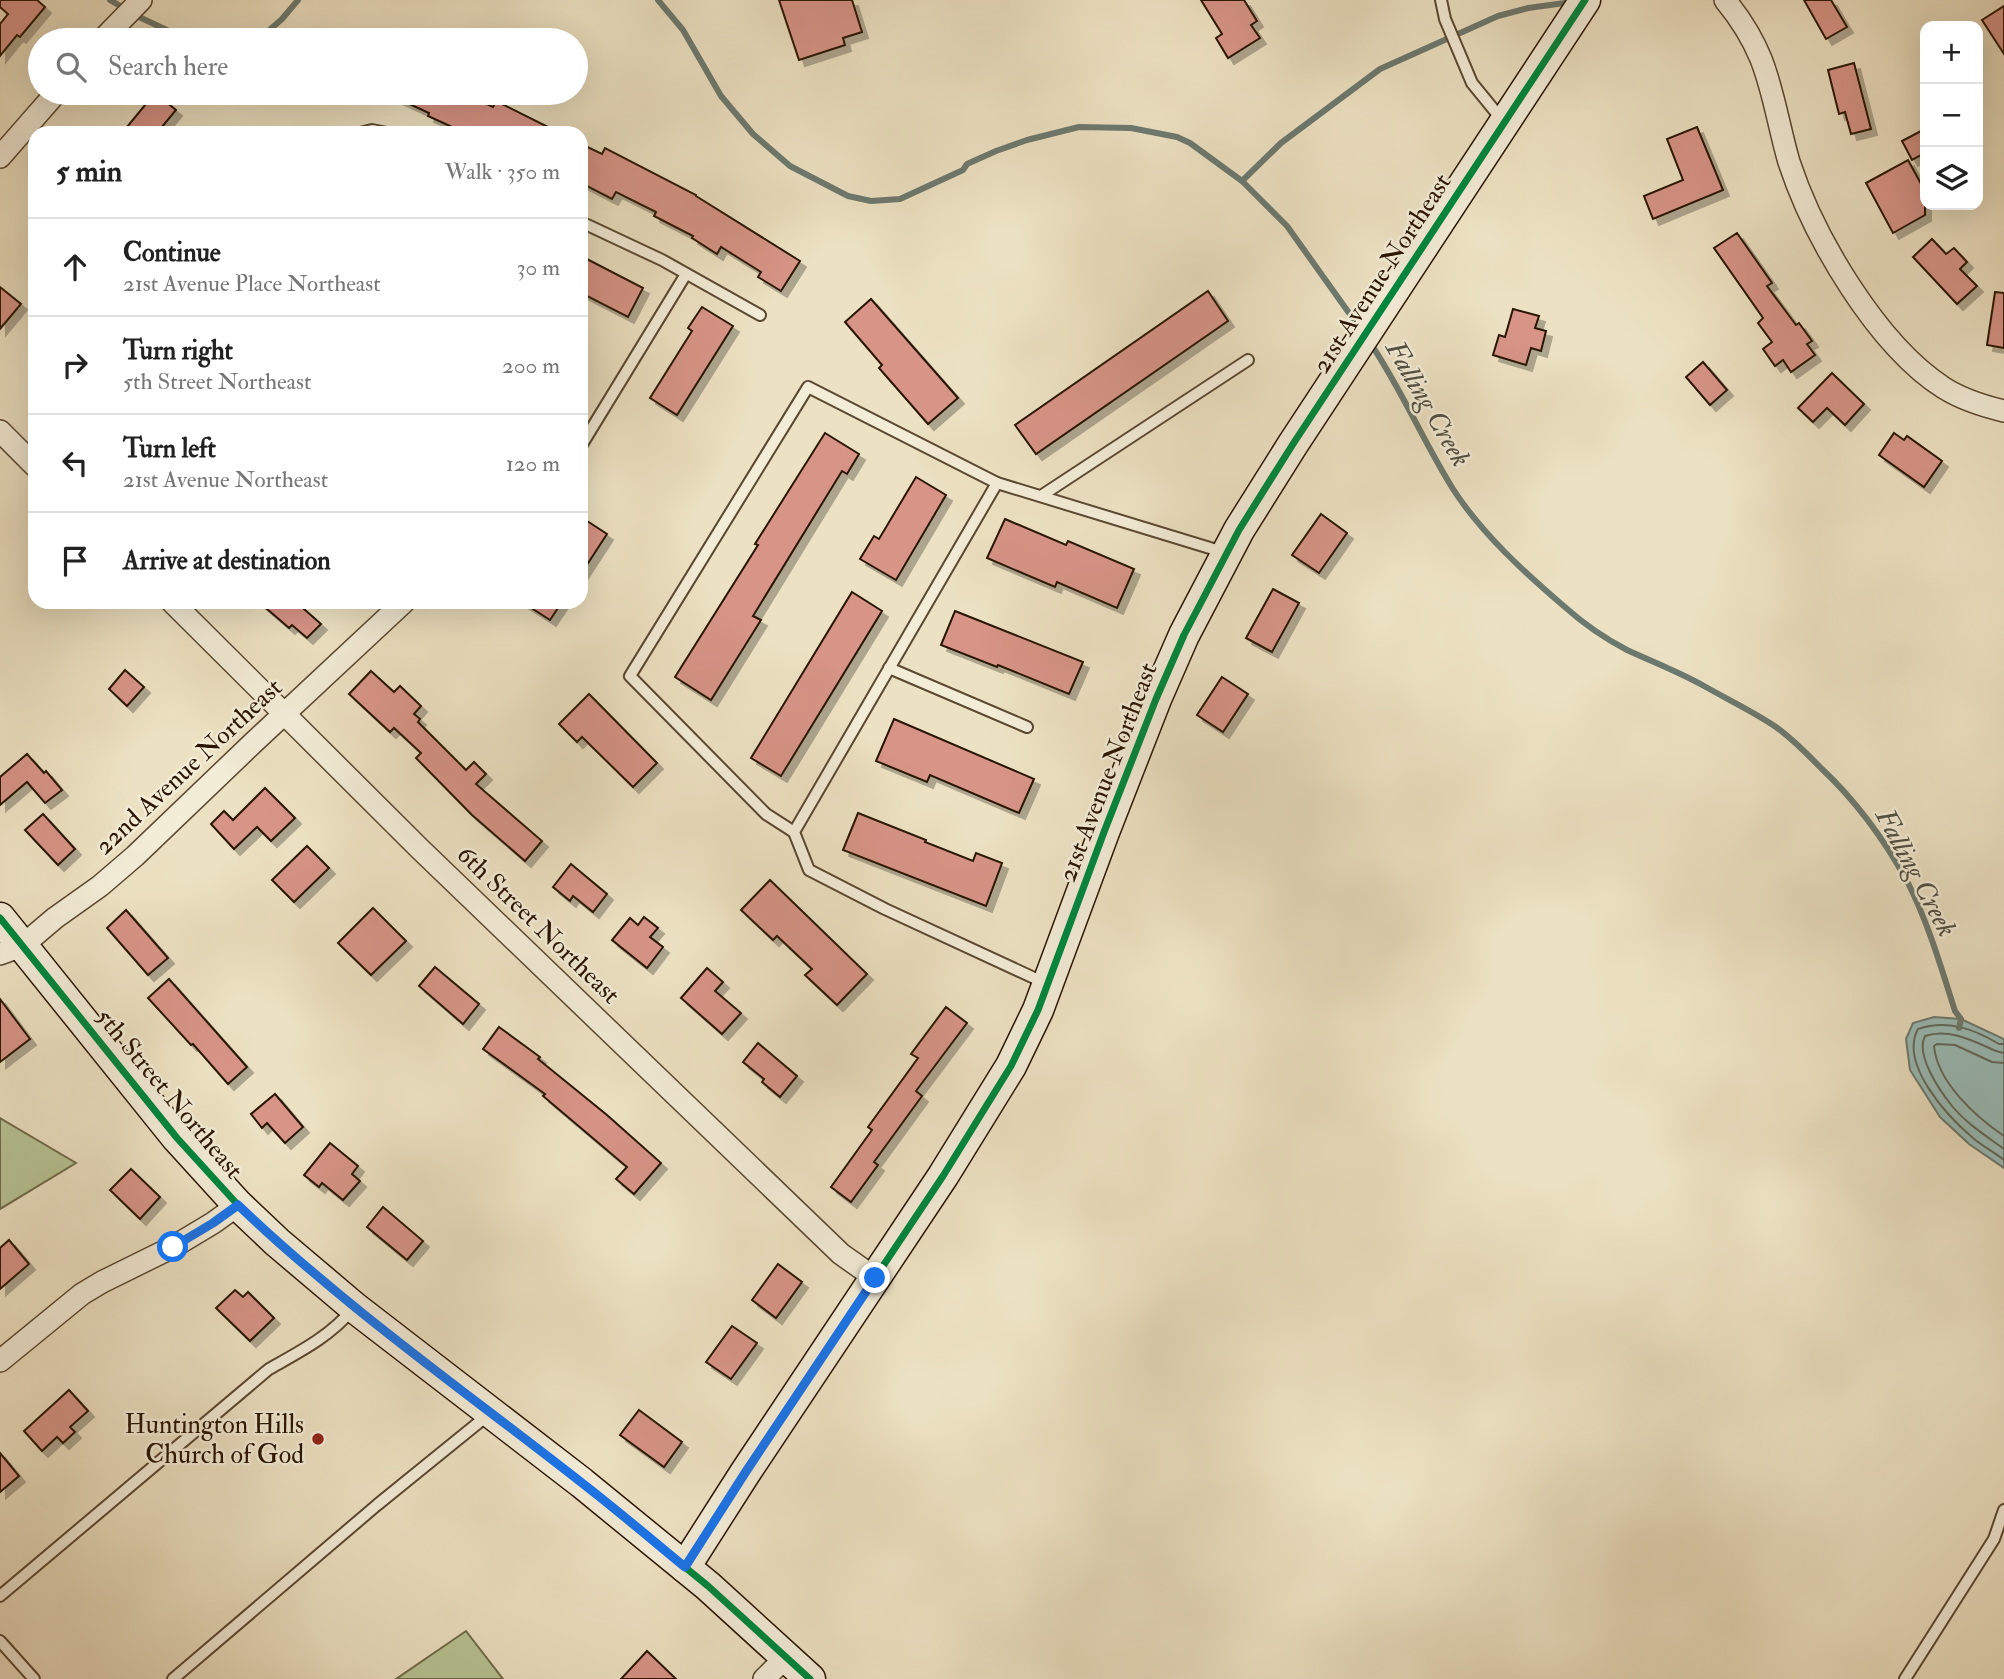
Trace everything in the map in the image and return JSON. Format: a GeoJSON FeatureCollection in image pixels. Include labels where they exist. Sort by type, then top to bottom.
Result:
{"type":"FeatureCollection","features":[{"type":"Feature","properties":{"kind":"street"},"geometry":{"type":"LineString","coordinates":[[114,28],[141,0]]}},
{"type":"Feature","properties":{"kind":"street","name":"21st Avenue Northeast"},"geometry":{"type":"LineString","coordinates":[[685,1567],[943,1176],[1011,1066],[1038,1010],[1156,699],[1184,635],[1226,553],[1293,444],[1585,0]]}},
{"type":"Feature","properties":{"kind":"street"},"geometry":{"type":"LineString","coordinates":[[1725,0],[1740,19],[1762,61],[1789,162],[1803,198],[1825,244],[1856,296],[1883,331],[1920,370],[1945,389],[1973,403],[2004,411]]}},
{"type":"Feature","properties":{"kind":"street"},"geometry":{"type":"LineString","coordinates":[[0,157],[46,105]]}},
{"type":"Feature","properties":{"kind":"street"},"geometry":{"type":"LineString","coordinates":[[0,431],[28,459]]}},
{"type":"Feature","properties":{"kind":"street","name":"6th Street Northeast"},"geometry":{"type":"LineString","coordinates":[[179,609],[420,849],[841,1254],[875,1278]]}},
{"type":"Feature","properties":{"kind":"street","name":"22nd Avenue Northeast"},"geometry":{"type":"LineString","coordinates":[[11,950],[100,886],[135,856],[397,609]]}},
{"type":"Feature","properties":{"kind":"street","name":"5th Street Northeast"},"geometry":{"type":"LineString","coordinates":[[0,918],[11,950],[238,1205],[277,1242],[355,1308],[582,1483],[685,1567],[810,1679]]}},
{"type":"Feature","properties":{"kind":"street"},"geometry":{"type":"LineString","coordinates":[[0,1361],[82,1294],[173,1247],[238,1205]]}},
{"type":"Feature","properties":{"kind":"street"},"geometry":{"type":"LineString","coordinates":[[764,1679],[786,1657]]}},
{"type":"Feature","properties":{"kind":"lane"},"geometry":{"type":"LineString","coordinates":[[1441,0],[1445,19],[1472,83],[1505,123]]}},
{"type":"Feature","properties":{"kind":"lane"},"geometry":{"type":"LineString","coordinates":[[588,225],[662,260],[760,315]]}},
{"type":"Feature","properties":{"kind":"lane"},"geometry":{"type":"LineString","coordinates":[[588,435],[686,274]]}},
{"type":"Feature","properties":{"kind":"lane"},"geometry":{"type":"LineString","coordinates":[[1041,496],[1248,360]]}},
{"type":"Feature","properties":{"kind":"lane"},"geometry":{"type":"LineString","coordinates":[[1048,984],[885,909],[810,870],[794,832],[766,814],[630,676],[808,387],[997,483],[1226,553]]}},
{"type":"Feature","properties":{"kind":"lane"},"geometry":{"type":"LineString","coordinates":[[794,832],[997,483]]}},
{"type":"Feature","properties":{"kind":"lane"},"geometry":{"type":"LineString","coordinates":[[889,668],[1027,727]]}},
{"type":"Feature","properties":{"kind":"lane"},"geometry":{"type":"LineString","coordinates":[[0,1596],[269,1369],[320,1340],[355,1308]]}},
{"type":"Feature","properties":{"kind":"lane"},"geometry":{"type":"LineString","coordinates":[[173,1679],[377,1505],[491,1413]]}},
{"type":"Feature","properties":{"kind":"lane"},"geometry":{"type":"LineString","coordinates":[[1905,1679],[1994,1539],[2004,1510]]}},
{"type":"Feature","properties":{"kind":"lane"},"geometry":{"type":"LineString","coordinates":[[0,1641],[34,1679]]}},
{"type":"Feature","properties":{"kind":"green space"},"geometry":{"type":"Polygon","coordinates":[[[0,1118],[76,1163],[0,1209],[0,1118]]]}},
{"type":"Feature","properties":{"kind":"green space"},"geometry":{"type":"Polygon","coordinates":[[[466,1631],[503,1679],[396,1679],[466,1631]]]}},
{"type":"Feature","properties":{"kind":"water"},"geometry":{"type":"Polygon","coordinates":[[[1934,1017],[1961,1019],[2004,1039],[2004,1168],[1969,1144],[1940,1117],[1910,1070],[1906,1039],[1913,1023],[1934,1017]]]}},
{"type":"Feature","properties":{"kind":"building"},"geometry":{"type":"Polygon","coordinates":[[[0,0],[37,0],[45,7],[0,56],[0,24],[8,14],[0,7],[0,0]]]}},
{"type":"Feature","properties":{"kind":"building"},"geometry":{"type":"Polygon","coordinates":[[[779,0],[852,0],[862,32],[843,38],[845,45],[799,60],[779,0]]]}},
{"type":"Feature","properties":{"kind":"building"},"geometry":{"type":"Polygon","coordinates":[[[1201,0],[1244,0],[1257,21],[1251,25],[1260,38],[1228,58],[1216,38],[1222,34],[1201,0]]]}},
{"type":"Feature","properties":{"kind":"building"},"geometry":{"type":"Polygon","coordinates":[[[1804,0],[1831,0],[1847,27],[1826,39],[1804,0]]]}},
{"type":"Feature","properties":{"kind":"building"},"geometry":{"type":"Polygon","coordinates":[[[2004,6],[2004,54],[1983,21],[2004,6]]]}},
{"type":"Feature","properties":{"kind":"building"},"geometry":{"type":"Polygon","coordinates":[[[1854,63],[1871,129],[1851,134],[1845,112],[1839,114],[1828,70],[1854,63]]]}},
{"type":"Feature","properties":{"kind":"building"},"geometry":{"type":"Polygon","coordinates":[[[145,105],[170,105],[176,110],[163,126],[128,126],[145,105]]]}},
{"type":"Feature","properties":{"kind":"building"},"geometry":{"type":"Polygon","coordinates":[[[412,105],[504,105],[546,126],[450,126],[428,116],[429,113],[412,105]]]}},
{"type":"Feature","properties":{"kind":"building"},"geometry":{"type":"Polygon","coordinates":[[[1697,127],[1723,190],[1653,219],[1644,196],[1683,180],[1667,139],[1697,127]]]}},
{"type":"Feature","properties":{"kind":"building"},"geometry":{"type":"Polygon","coordinates":[[[1920,132],[1920,156],[1912,160],[1902,141],[1920,132]]]}},
{"type":"Feature","properties":{"kind":"building"},"geometry":{"type":"Polygon","coordinates":[[[588,147],[602,154],[605,148],[696,195],[800,261],[781,291],[758,277],[761,272],[721,247],[717,254],[692,238],[693,236],[654,216],[656,212],[616,192],[612,199],[588,187],[588,147]]]}},
{"type":"Feature","properties":{"kind":"building"},"geometry":{"type":"Polygon","coordinates":[[[1908,160],[1920,182],[1920,210],[1925,210],[1925,215],[1893,233],[1866,183],[1908,160]]]}},
{"type":"Feature","properties":{"kind":"building"},"geometry":{"type":"Polygon","coordinates":[[[1737,233],[1772,283],[1767,286],[1796,325],[1799,323],[1812,341],[1807,344],[1815,355],[1791,372],[1783,360],[1775,366],[1763,349],[1772,342],[1758,323],[1763,318],[1714,248],[1737,233]]]}},
{"type":"Feature","properties":{"kind":"building"},"geometry":{"type":"Polygon","coordinates":[[[1932,239],[1946,254],[1954,248],[1967,262],[1960,269],[1977,286],[1957,304],[1913,257],[1932,239]]]}},
{"type":"Feature","properties":{"kind":"building"},"geometry":{"type":"Polygon","coordinates":[[[588,260],[643,288],[628,317],[588,297],[588,260]]]}},
{"type":"Feature","properties":{"kind":"building"},"geometry":{"type":"Polygon","coordinates":[[[0,287],[21,304],[0,329],[0,287]]]}},
{"type":"Feature","properties":{"kind":"building"},"geometry":{"type":"Polygon","coordinates":[[[1208,291],[1228,321],[1036,454],[1015,425],[1208,291]]]}},
{"type":"Feature","properties":{"kind":"building"},"geometry":{"type":"Polygon","coordinates":[[[1995,292],[2004,293],[2004,348],[1987,345],[1995,292]]]}},
{"type":"Feature","properties":{"kind":"building"},"geometry":{"type":"Polygon","coordinates":[[[871,299],[958,398],[928,424],[879,368],[882,365],[845,322],[871,299]]]}},
{"type":"Feature","properties":{"kind":"building"},"geometry":{"type":"Polygon","coordinates":[[[702,307],[733,326],[677,415],[650,398],[692,331],[688,328],[702,307]]]}},
{"type":"Feature","properties":{"kind":"building"},"geometry":{"type":"Polygon","coordinates":[[[1513,309],[1539,316],[1535,328],[1546,331],[1541,351],[1531,348],[1526,365],[1493,355],[1499,335],[1505,337],[1513,309]]]}},
{"type":"Feature","properties":{"kind":"building"},"geometry":{"type":"Polygon","coordinates":[[[1703,362],[1727,390],[1710,405],[1686,377],[1703,362]]]}},
{"type":"Feature","properties":{"kind":"building"},"geometry":{"type":"Polygon","coordinates":[[[1832,373],[1864,404],[1845,425],[1827,408],[1813,422],[1798,408],[1832,373]]]}},
{"type":"Feature","properties":{"kind":"building"},"geometry":{"type":"Polygon","coordinates":[[[825,433],[859,454],[847,474],[842,471],[753,616],[761,620],[711,700],[675,677],[825,433]]]}},
{"type":"Feature","properties":{"kind":"building"},"geometry":{"type":"Polygon","coordinates":[[[1894,433],[1904,440],[1907,436],[1942,461],[1924,487],[1879,455],[1894,433]]]}},
{"type":"Feature","properties":{"kind":"building"},"geometry":{"type":"Polygon","coordinates":[[[916,477],[946,495],[896,580],[860,559],[874,536],[879,539],[916,477]]]}},
{"type":"Feature","properties":{"kind":"building"},"geometry":{"type":"Polygon","coordinates":[[[1321,514],[1347,533],[1319,573],[1292,555],[1321,514]]]}},
{"type":"Feature","properties":{"kind":"building"},"geometry":{"type":"Polygon","coordinates":[[[1005,519],[1066,545],[1068,541],[1134,569],[1117,608],[1057,582],[1055,587],[987,558],[1005,519]]]}},
{"type":"Feature","properties":{"kind":"building"},"geometry":{"type":"Polygon","coordinates":[[[588,522],[607,534],[588,563],[588,522]]]}},
{"type":"Feature","properties":{"kind":"building"},"geometry":{"type":"Polygon","coordinates":[[[1273,589],[1299,603],[1272,652],[1246,638],[1273,589]]]}},
{"type":"Feature","properties":{"kind":"building"},"geometry":{"type":"Polygon","coordinates":[[[852,592],[882,611],[781,776],[751,758],[852,592]]]}},
{"type":"Feature","properties":{"kind":"building"},"geometry":{"type":"Polygon","coordinates":[[[267,609],[304,609],[321,624],[307,638],[292,625],[289,628],[267,609]]]}},
{"type":"Feature","properties":{"kind":"building"},"geometry":{"type":"Polygon","coordinates":[[[533,609],[557,609],[550,620],[533,609]]]}},
{"type":"Feature","properties":{"kind":"building"},"geometry":{"type":"Polygon","coordinates":[[[955,611],[1083,662],[1069,694],[941,645],[955,611]]]}},
{"type":"Feature","properties":{"kind":"building"},"geometry":{"type":"Polygon","coordinates":[[[125,670],[144,687],[127,706],[109,689],[125,670]]]}},
{"type":"Feature","properties":{"kind":"building"},"geometry":{"type":"Polygon","coordinates":[[[371,671],[394,692],[400,686],[421,706],[414,714],[420,719],[418,722],[466,770],[474,762],[486,774],[476,784],[542,841],[525,861],[472,815],[416,758],[421,753],[394,728],[390,732],[349,694],[371,671]]]}},
{"type":"Feature","properties":{"kind":"building"},"geometry":{"type":"Polygon","coordinates":[[[1222,677],[1248,694],[1223,732],[1197,715],[1222,677]]]}},
{"type":"Feature","properties":{"kind":"building"},"geometry":{"type":"Polygon","coordinates":[[[589,694],[657,763],[633,787],[582,737],[577,742],[559,724],[589,694]]]}},
{"type":"Feature","properties":{"kind":"building"},"geometry":{"type":"Polygon","coordinates":[[[894,719],[1034,779],[1019,813],[930,775],[927,782],[876,761],[894,719]]]}},
{"type":"Feature","properties":{"kind":"building"},"geometry":{"type":"Polygon","coordinates":[[[27,754],[62,790],[45,803],[27,782],[0,805],[0,777],[27,754]]]}},
{"type":"Feature","properties":{"kind":"building"},"geometry":{"type":"Polygon","coordinates":[[[265,788],[295,818],[271,841],[257,827],[234,849],[211,824],[224,811],[233,820],[265,788]]]}},
{"type":"Feature","properties":{"kind":"building"},"geometry":{"type":"Polygon","coordinates":[[[858,813],[973,861],[976,853],[1002,863],[986,906],[843,850],[858,813]]]}},
{"type":"Feature","properties":{"kind":"building"},"geometry":{"type":"Polygon","coordinates":[[[43,814],[75,849],[58,865],[25,830],[43,814]]]}},
{"type":"Feature","properties":{"kind":"building"},"geometry":{"type":"Polygon","coordinates":[[[307,846],[329,868],[294,902],[272,880],[307,846]]]}},
{"type":"Feature","properties":{"kind":"building"},"geometry":{"type":"Polygon","coordinates":[[[571,864],[607,894],[593,912],[573,896],[570,901],[553,887],[571,864]]]}},
{"type":"Feature","properties":{"kind":"building"},"geometry":{"type":"Polygon","coordinates":[[[770,880],[867,974],[837,1005],[805,975],[812,969],[777,936],[773,940],[741,910],[770,880]]]}},
{"type":"Feature","properties":{"kind":"building"},"geometry":{"type":"Polygon","coordinates":[[[373,908],[406,941],[371,975],[338,943],[373,908]]]}},
{"type":"Feature","properties":{"kind":"building"},"geometry":{"type":"Polygon","coordinates":[[[126,910],[168,958],[148,975],[107,928],[126,910]]]}},
{"type":"Feature","properties":{"kind":"building"},"geometry":{"type":"Polygon","coordinates":[[[644,917],[658,928],[650,937],[663,947],[647,968],[612,940],[630,918],[638,925],[644,917]]]}},
{"type":"Feature","properties":{"kind":"building"},"geometry":{"type":"Polygon","coordinates":[[[435,967],[479,1004],[463,1024],[419,986],[435,967]]]}},
{"type":"Feature","properties":{"kind":"building"},"geometry":{"type":"Polygon","coordinates":[[[707,968],[723,982],[715,991],[741,1013],[722,1034],[681,998],[707,968]]]}},
{"type":"Feature","properties":{"kind":"building"},"geometry":{"type":"Polygon","coordinates":[[[169,979],[247,1067],[228,1084],[148,998],[169,979]]]}},
{"type":"Feature","properties":{"kind":"building"},"geometry":{"type":"Polygon","coordinates":[[[0,999],[30,1039],[0,1062],[0,999]]]}},
{"type":"Feature","properties":{"kind":"building"},"geometry":{"type":"Polygon","coordinates":[[[946,1007],[967,1023],[916,1091],[922,1096],[874,1162],[878,1165],[851,1202],[831,1187],[872,1130],[868,1127],[918,1058],[911,1054],[946,1007]]]}},
{"type":"Feature","properties":{"kind":"building"},"geometry":{"type":"Polygon","coordinates":[[[499,1027],[540,1057],[538,1059],[661,1163],[634,1194],[616,1179],[627,1167],[543,1096],[545,1094],[483,1049],[499,1027]]]}},
{"type":"Feature","properties":{"kind":"building"},"geometry":{"type":"Polygon","coordinates":[[[758,1043],[797,1076],[780,1097],[743,1062],[758,1043]]]}},
{"type":"Feature","properties":{"kind":"building"},"geometry":{"type":"Polygon","coordinates":[[[275,1094],[303,1127],[285,1143],[267,1123],[262,1128],[251,1114],[275,1094]]]}},
{"type":"Feature","properties":{"kind":"building"},"geometry":{"type":"Polygon","coordinates":[[[330,1143],[358,1166],[352,1174],[360,1181],[343,1200],[322,1183],[319,1187],[304,1175],[330,1143]]]}},
{"type":"Feature","properties":{"kind":"building"},"geometry":{"type":"Polygon","coordinates":[[[131,1169],[160,1197],[140,1219],[110,1190],[131,1169]]]}},
{"type":"Feature","properties":{"kind":"building"},"geometry":{"type":"Polygon","coordinates":[[[383,1207],[423,1241],[407,1260],[367,1227],[383,1207]]]}},
{"type":"Feature","properties":{"kind":"building"},"geometry":{"type":"Polygon","coordinates":[[[9,1240],[29,1264],[0,1289],[0,1248],[9,1240]]]}},
{"type":"Feature","properties":{"kind":"building"},"geometry":{"type":"Polygon","coordinates":[[[778,1264],[802,1282],[776,1318],[752,1300],[778,1264]]]}},
{"type":"Feature","properties":{"kind":"building"},"geometry":{"type":"Polygon","coordinates":[[[235,1290],[243,1297],[248,1292],[274,1318],[250,1341],[216,1308],[235,1290]]]}},
{"type":"Feature","properties":{"kind":"building"},"geometry":{"type":"Polygon","coordinates":[[[732,1326],[757,1343],[731,1379],[706,1362],[732,1326]]]}},
{"type":"Feature","properties":{"kind":"building"},"geometry":{"type":"Polygon","coordinates":[[[69,1390],[88,1411],[70,1427],[75,1432],[63,1443],[57,1437],[42,1451],[24,1431],[69,1390]]]}},
{"type":"Feature","properties":{"kind":"building"},"geometry":{"type":"Polygon","coordinates":[[[639,1410],[682,1442],[664,1467],[620,1435],[639,1410]]]}},
{"type":"Feature","properties":{"kind":"building"},"geometry":{"type":"Polygon","coordinates":[[[0,1453],[19,1476],[0,1492],[0,1453]]]}},
{"type":"Feature","properties":{"kind":"building"},"geometry":{"type":"Polygon","coordinates":[[[647,1651],[676,1679],[621,1679],[647,1651]]]}},
{"type":"Feature","properties":{"kind":"waterway","name":"Falling Creek"},"geometry":{"type":"LineString","coordinates":[[110,0],[162,28]]}},
{"type":"Feature","properties":{"kind":"waterway","name":"Falling Creek"},"geometry":{"type":"LineString","coordinates":[[272,28],[298,0]]}},
{"type":"Feature","properties":{"kind":"waterway","name":"Falling Creek"},"geometry":{"type":"LineString","coordinates":[[658,0],[683,30],[721,96],[753,134],[790,166],[848,196],[871,201],[900,199],[963,170],[967,164],[996,151],[1079,127],[1131,128],[1177,137],[1190,143],[1242,181],[1287,226],[1359,327]]}},
{"type":"Feature","properties":{"kind":"waterway"},"geometry":{"type":"LineString","coordinates":[[1242,181],[1281,143],[1380,69],[1498,16],[1528,8],[1572,2]]}},
{"type":"Feature","properties":{"kind":"waterway","name":"Falling Creek"},"geometry":{"type":"LineString","coordinates":[[1369,341],[1464,506],[1520,567],[1573,614],[1603,636],[1695,681],[1773,725],[1798,745],[1846,794],[1889,850],[1915,897],[1955,1011],[1961,1019],[1959,1028]]}},
{"type":"Feature","properties":{"kind":"cycle path"},"geometry":{"type":"LineString","coordinates":[[685,1567],[943,1176],[1011,1066],[1038,1010],[1156,699],[1184,635],[1239,530],[1585,0]]}},
{"type":"Feature","properties":{"kind":"cycle path"},"geometry":{"type":"LineString","coordinates":[[0,918],[177,1138],[238,1205],[277,1242],[355,1308],[582,1483],[708,1586],[810,1679]]}},
{"type":"Feature","properties":{"kind":"place","name":"Huntington Hills Church of God"},"geometry":{"type":"Point","coordinates":[318,1439]}},
{"type":"Feature","properties":{"kind":"route"},"geometry":{"type":"LineString","coordinates":[[173,1247],[238,1205],[355,1308],[582,1483],[685,1567],[875,1278]]}}]}
